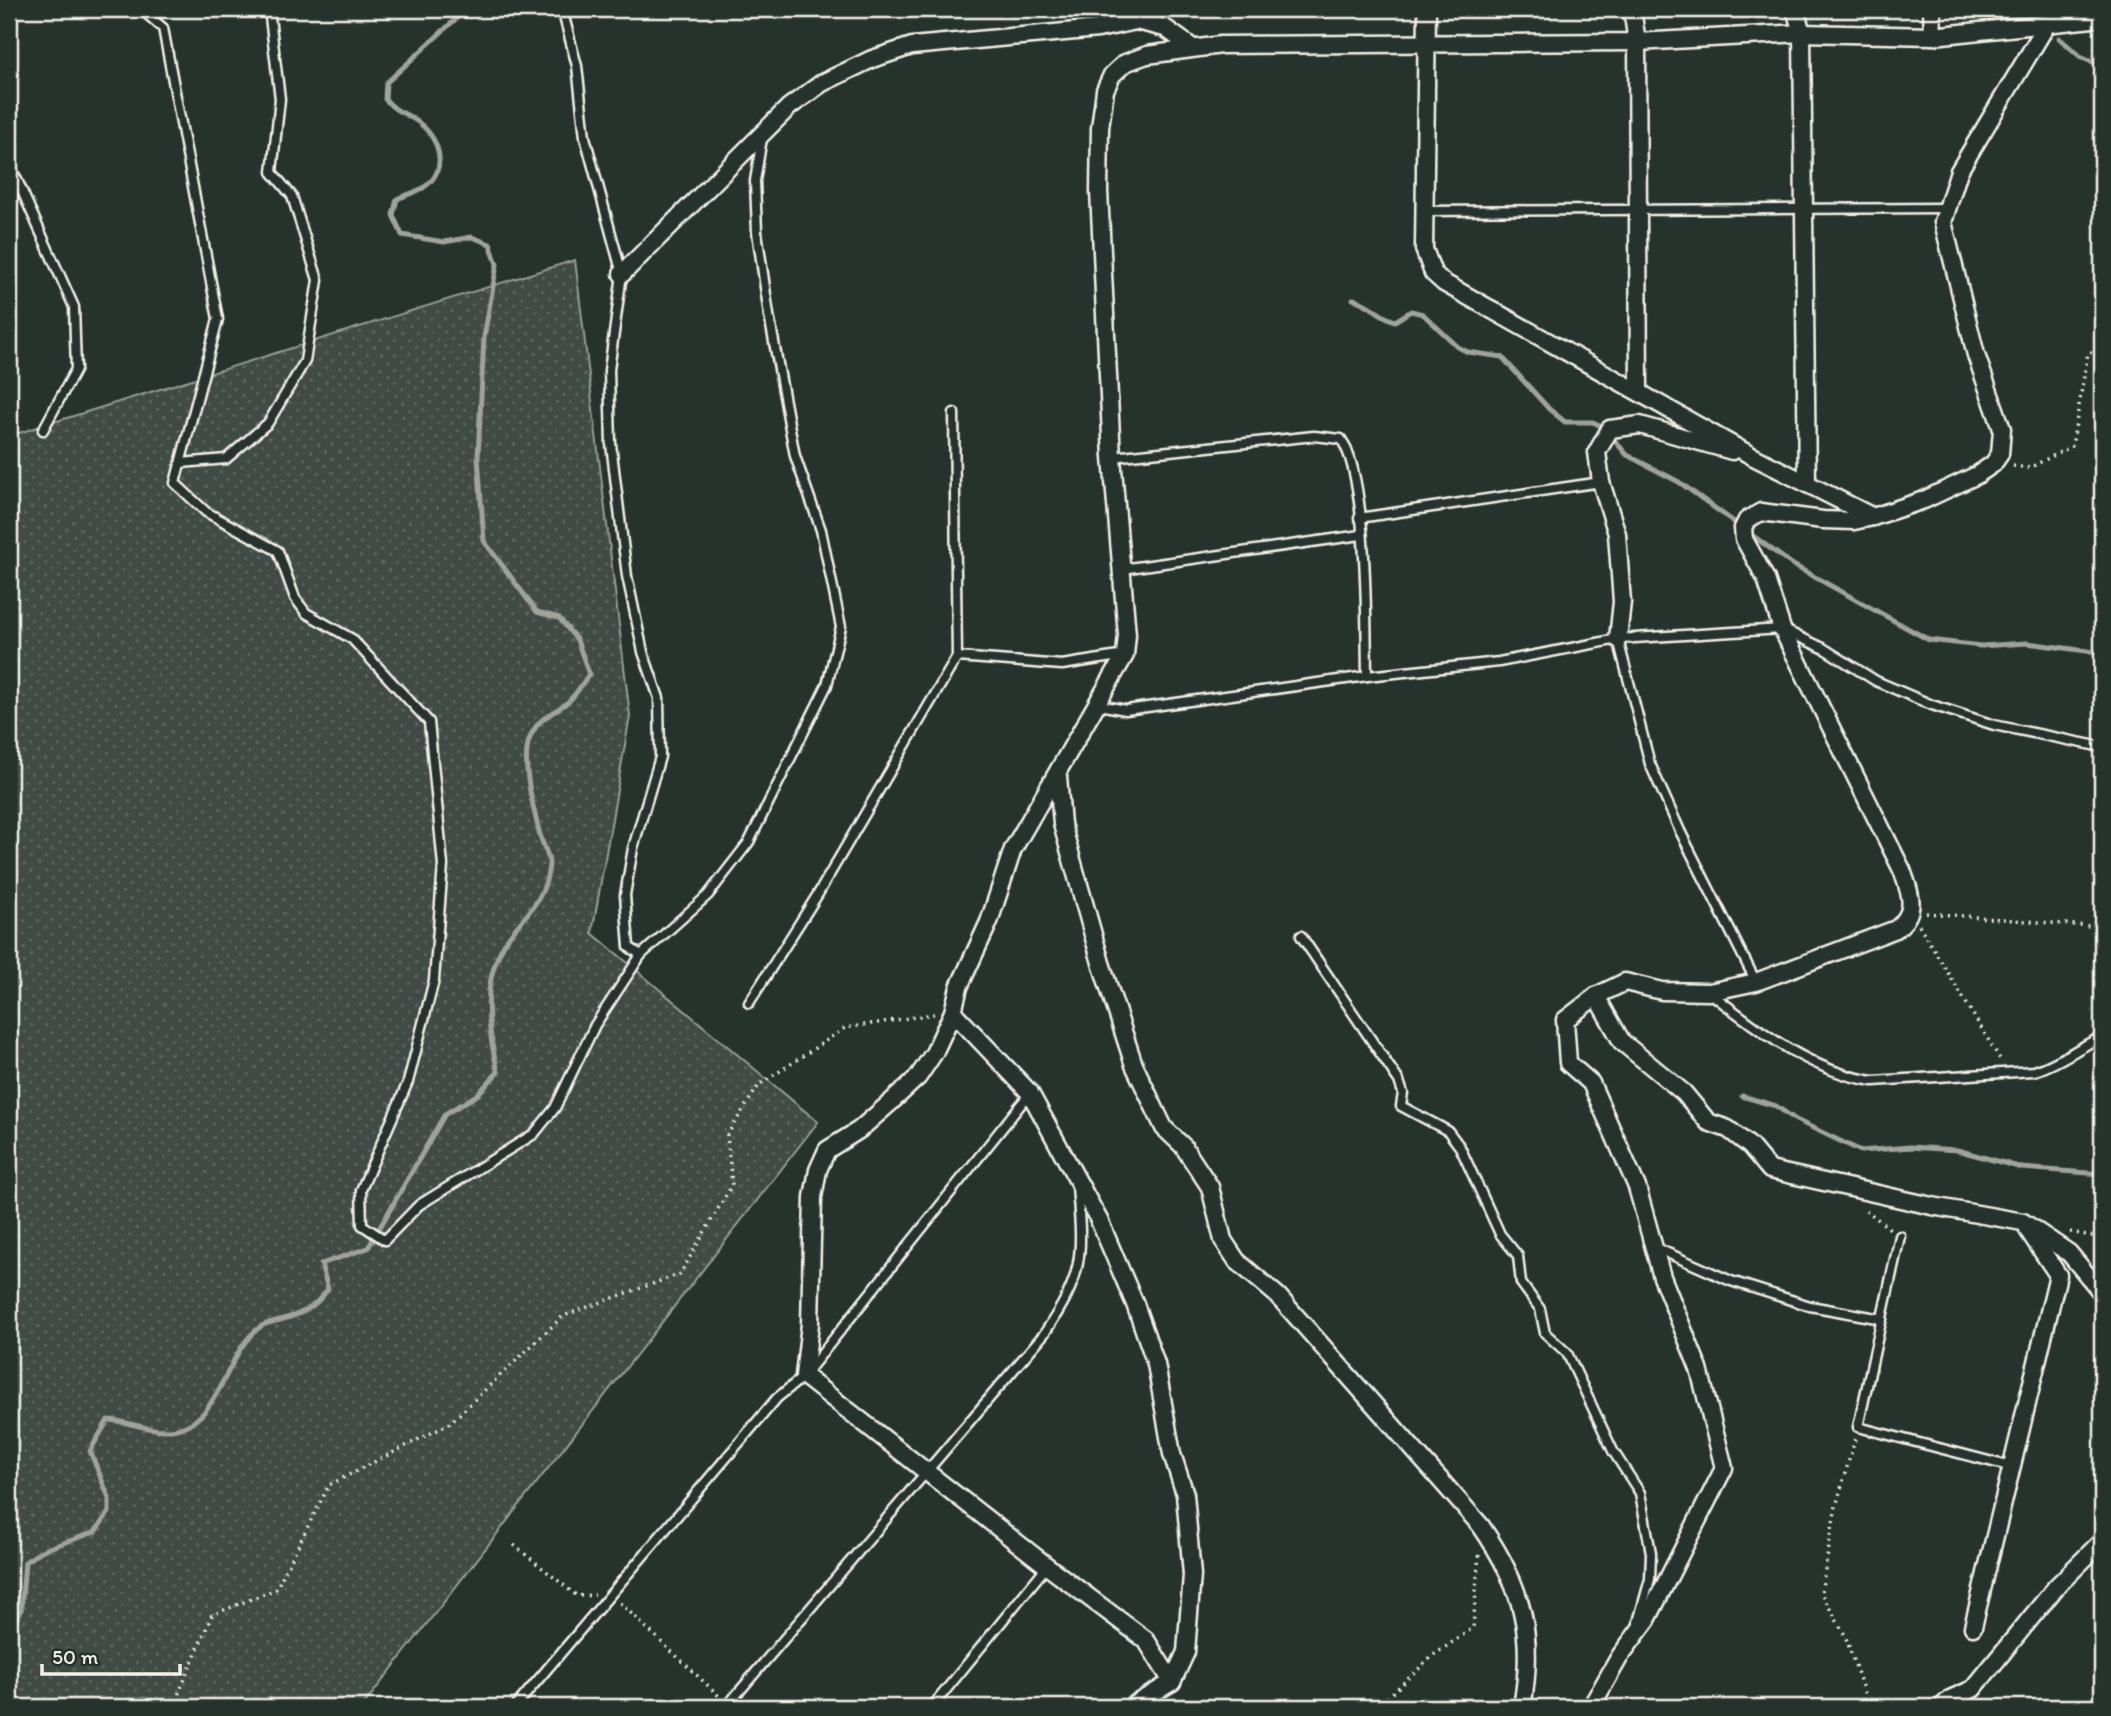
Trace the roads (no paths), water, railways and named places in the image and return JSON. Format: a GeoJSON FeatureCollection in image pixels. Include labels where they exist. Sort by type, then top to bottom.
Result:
{"type":"FeatureCollection","features":[{"type":"Feature","properties":{"kind":"street"},"geometry":{"type":"LineString","coordinates":[[1427,9],[1427,262],[1444,282],[1752,456],[1874,517]]}},
{"type":"Feature","properties":{"kind":"street"},"geometry":{"type":"LineString","coordinates":[[1632,9],[1637,42],[1639,390]]}},
{"type":"Feature","properties":{"kind":"street"},"geometry":{"type":"LineString","coordinates":[[1795,9],[1802,33],[1807,484]]}},
{"type":"Feature","properties":{"kind":"street"},"geometry":{"type":"LineString","coordinates":[[1932,9],[1933,36]]}},
{"type":"Feature","properties":{"kind":"street"},"geometry":{"type":"LineString","coordinates":[[1172,1682],[1146,1640],[804,1376],[810,1324],[813,1197],[818,1170],[827,1150],[859,1130],[918,1077],[934,1053],[953,1012],[959,987],[989,922],[1013,849],[1058,776],[1079,732],[1099,705],[1125,655],[1099,191],[1100,128],[1105,90],[1112,75],[1125,63],[1138,57],[1222,45],[1637,42],[1802,33],[1933,36],[2046,26],[2095,15]]}},
{"type":"Feature","properties":{"kind":"street"},"geometry":{"type":"LineString","coordinates":[[622,274],[789,107],[822,83],[872,59],[912,46],[1098,29],[1136,21],[1165,28],[1193,48]]}},
{"type":"Feature","properties":{"kind":"street"},"geometry":{"type":"LineString","coordinates":[[1591,1707],[1629,1644],[1647,1620],[1724,1468],[1699,1369],[1662,1277],[1637,1187],[1591,1083],[1568,1063],[1565,1020],[1596,996],[1625,982],[1662,991],[1709,992],[1756,982],[1896,929],[1911,911],[1912,900],[1902,870],[1782,629],[1766,579],[1744,539],[1743,528],[1747,520],[1760,512],[1823,520],[1854,521],[1874,517],[1924,500],[1993,464],[2000,454],[2003,429],[1976,355],[1943,222],[1959,171],[2046,26]]}},
{"type":"Feature","properties":{"kind":"street"},"geometry":{"type":"LineString","coordinates":[[1618,639],[1622,602],[1617,534],[1601,482],[1597,452],[1610,429],[1640,425],[1752,456]]}},
{"type":"Feature","properties":{"kind":"street"},"geometry":{"type":"LineString","coordinates":[[1058,776],[1062,824],[1101,963],[1134,1065],[1164,1128],[1183,1146],[1210,1187],[1223,1240],[1237,1261],[1278,1296],[1481,1526],[1504,1560],[1527,1625],[1528,1656],[1522,1707]]}},
{"type":"Feature","properties":{"kind":"street"},"geometry":{"type":"LineString","coordinates":[[1596,996],[1622,1042],[1684,1093],[1708,1122],[1728,1129],[1750,1146],[1770,1170],[1931,1206],[2022,1222],[2069,1253],[2102,1293]]}},
{"type":"Feature","properties":{"kind":"street"},"geometry":{"type":"LineString","coordinates":[[953,1012],[1030,1093],[1104,1230],[1156,1364],[1172,1454],[1185,1494],[1192,1574],[1186,1652],[1172,1682],[1130,1707]]}},
{"type":"Feature","properties":{"kind":"street"},"geometry":{"type":"LineString","coordinates":[[1973,1627],[2058,1275],[2022,1222]]}},
{"type":"Feature","properties":{"kind":"street"},"geometry":{"type":"LineString","coordinates":[[1942,1707],[1950,1699],[1972,1689],[1982,1679],[2056,1587],[2102,1541]]}},
{"type":"Feature","properties":{"kind":"lane"},"geometry":{"type":"LineString","coordinates":[[141,9],[163,28],[218,319],[176,484],[206,512],[278,551],[295,598],[306,613],[352,639],[429,722],[443,865],[434,981],[408,1082],[361,1190],[362,1226],[385,1240],[419,1205],[534,1134],[555,1108],[595,1025],[641,955],[708,895],[749,842],[827,685],[841,627],[821,530],[795,456],[769,315],[757,232],[755,181],[763,135]]}},
{"type":"Feature","properties":{"kind":"lane"},"geometry":{"type":"LineString","coordinates":[[181,463],[226,459],[268,423],[305,360],[318,281],[292,195],[272,172],[281,99],[269,9]]}},
{"type":"Feature","properties":{"kind":"lane"},"geometry":{"type":"LineString","coordinates":[[562,9],[577,66],[585,137],[622,274],[609,370],[611,444],[627,576],[643,652],[659,698],[660,757],[633,848],[625,895],[629,947],[641,955]]}},
{"type":"Feature","properties":{"kind":"lane"},"geometry":{"type":"LineString","coordinates":[[9,162],[74,307],[76,369],[43,430]]}},
{"type":"Feature","properties":{"kind":"lane"},"geometry":{"type":"LineString","coordinates":[[1425,211],[1948,208]]}},
{"type":"Feature","properties":{"kind":"lane"},"geometry":{"type":"LineString","coordinates":[[748,1003],[818,894],[957,657],[954,413]]}},
{"type":"Feature","properties":{"kind":"lane"},"geometry":{"type":"LineString","coordinates":[[1112,457],[1328,435],[1340,439],[1348,449],[1361,535],[1367,676]]}},
{"type":"Feature","properties":{"kind":"lane"},"geometry":{"type":"LineString","coordinates":[[1359,518],[1601,482]]}},
{"type":"Feature","properties":{"kind":"lane"},"geometry":{"type":"LineString","coordinates":[[1121,569],[1361,535]]}},
{"type":"Feature","properties":{"kind":"lane"},"geometry":{"type":"LineString","coordinates":[[1099,705],[1126,710],[1367,676],[1499,662],[1618,639],[1782,629],[1822,648],[1876,681],[1932,705],[1994,725],[2102,747]]}},
{"type":"Feature","properties":{"kind":"lane"},"geometry":{"type":"LineString","coordinates":[[1618,639],[1650,764],[1680,831],[1756,982]]}},
{"type":"Feature","properties":{"kind":"lane"},"geometry":{"type":"LineString","coordinates":[[957,657],[1062,665],[1125,655]]}},
{"type":"Feature","properties":{"kind":"lane"},"geometry":{"type":"LineString","coordinates":[[1301,936],[1399,1081],[1403,1093],[1401,1106],[1448,1131],[1460,1147],[1500,1234],[1518,1256],[1521,1283],[1539,1309],[1545,1333],[1567,1353],[1613,1451],[1640,1493],[1651,1553],[1650,1579],[1641,1615],[1629,1644]]}},
{"type":"Feature","properties":{"kind":"lane"},"geometry":{"type":"LineString","coordinates":[[1709,992],[1755,1028],[1849,1077],[1873,1081],[2034,1071],[2055,1065],[2086,1044],[2102,1037]]}},
{"type":"Feature","properties":{"kind":"lane"},"geometry":{"type":"LineString","coordinates":[[515,1707],[777,1398],[804,1376],[1030,1093]]}},
{"type":"Feature","properties":{"kind":"lane"},"geometry":{"type":"LineString","coordinates":[[727,1706],[1044,1334],[1070,1294],[1079,1264],[1076,1180]]}},
{"type":"Feature","properties":{"kind":"lane"},"geometry":{"type":"LineString","coordinates":[[1900,1236],[1858,1427],[2012,1467]]}},
{"type":"Feature","properties":{"kind":"lane"},"geometry":{"type":"LineString","coordinates":[[1653,1246],[1731,1282],[1810,1306],[1882,1319]]}},
{"type":"Feature","properties":{"kind":"lane"},"geometry":{"type":"LineString","coordinates":[[932,1707],[1047,1566]]}},
{"type":"Feature","properties":{"kind":"waterway"},"geometry":{"type":"LineString","coordinates":[[9,1634],[21,1610],[25,1562],[43,1550],[95,1532],[109,1512],[109,1498],[90,1451],[108,1420],[167,1430],[185,1426],[199,1417],[210,1404],[248,1339],[262,1326],[302,1313],[323,1296],[328,1289],[321,1264],[368,1248],[445,1114],[477,1095],[498,1072],[488,1004],[493,970],[508,938],[544,888],[549,865],[529,787],[526,761],[529,740],[537,725],[570,700],[589,674],[577,640],[559,618],[537,612],[484,541],[478,457],[484,337],[497,264],[490,244],[472,237],[444,242],[402,235],[393,215],[397,199],[423,188],[437,172],[439,163],[436,144],[431,135],[385,99],[386,83],[458,17],[457,9]]}},
{"type":"Feature","properties":{"kind":"waterway"},"geometry":{"type":"LineString","coordinates":[[2059,38],[2082,58],[2102,65]]}},
{"type":"Feature","properties":{"kind":"waterway"},"geometry":{"type":"LineString","coordinates":[[1353,299],[1395,321],[1411,311],[1423,314],[1458,347],[1468,352],[1502,357],[1549,409],[1565,422],[1593,422],[1603,427],[1627,455],[1679,482],[1793,565],[1929,640],[1981,646],[2027,643],[2102,653]]}},
{"type":"Feature","properties":{"kind":"waterway"},"geometry":{"type":"LineString","coordinates":[[1742,1096],[1776,1106],[1796,1120],[1861,1151],[1910,1147],[1957,1150],[2022,1168],[2102,1174]]}}]}
